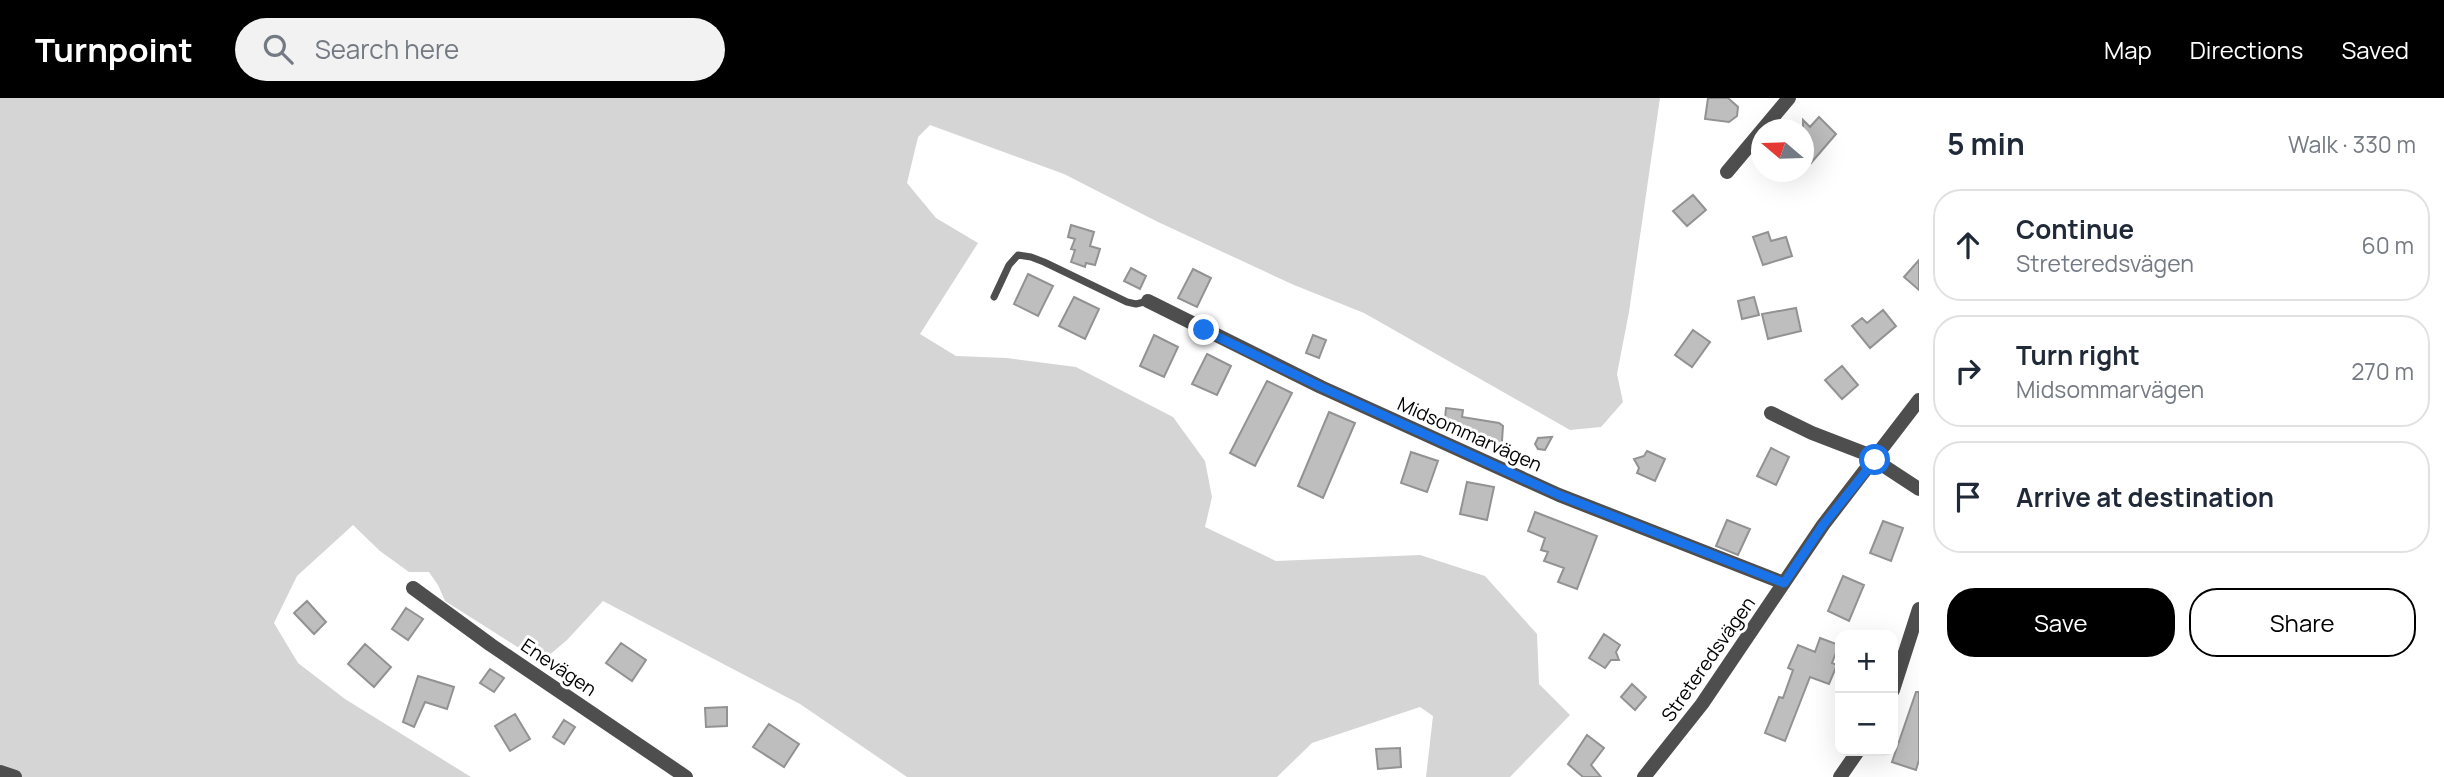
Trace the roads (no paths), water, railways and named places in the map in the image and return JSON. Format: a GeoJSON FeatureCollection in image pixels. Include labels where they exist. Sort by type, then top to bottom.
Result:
{"type":"FeatureCollection","features":[{"type":"Feature","properties":{"kind":"street"},"geometry":{"type":"LineString","coordinates":[[1727,172],[1788,98]]}},
{"type":"Feature","properties":{"kind":"street","name":"Midsommarvägen"},"geometry":{"type":"LineString","coordinates":[[1148,302],[1321,387],[1559,495],[1784,583]]}},
{"type":"Feature","properties":{"kind":"street","name":"Streteredsvägen"},"geometry":{"type":"LineString","coordinates":[[1644,777],[1687,724],[1823,525],[1919,400]]}},
{"type":"Feature","properties":{"kind":"street"},"geometry":{"type":"LineString","coordinates":[[1771,413],[1812,433],[1864,453],[1919,489]]}},
{"type":"Feature","properties":{"kind":"street","name":"Enevägen"},"geometry":{"type":"LineString","coordinates":[[413,588],[491,645],[686,777]]}},
{"type":"Feature","properties":{"kind":"street"},"geometry":{"type":"LineString","coordinates":[[1898,675],[1919,610]]}},
{"type":"Feature","properties":{"kind":"street"},"geometry":{"type":"LineString","coordinates":[[1840,777],[1855,756]]}},
{"type":"Feature","properties":{"kind":"street"},"geometry":{"type":"LineString","coordinates":[[0,772],[15,777]]}},
{"type":"Feature","properties":{"kind":"lane"},"geometry":{"type":"LineString","coordinates":[[994,296],[1009,265],[1018,255],[1044,262],[1128,302],[1148,302]]}}]}
